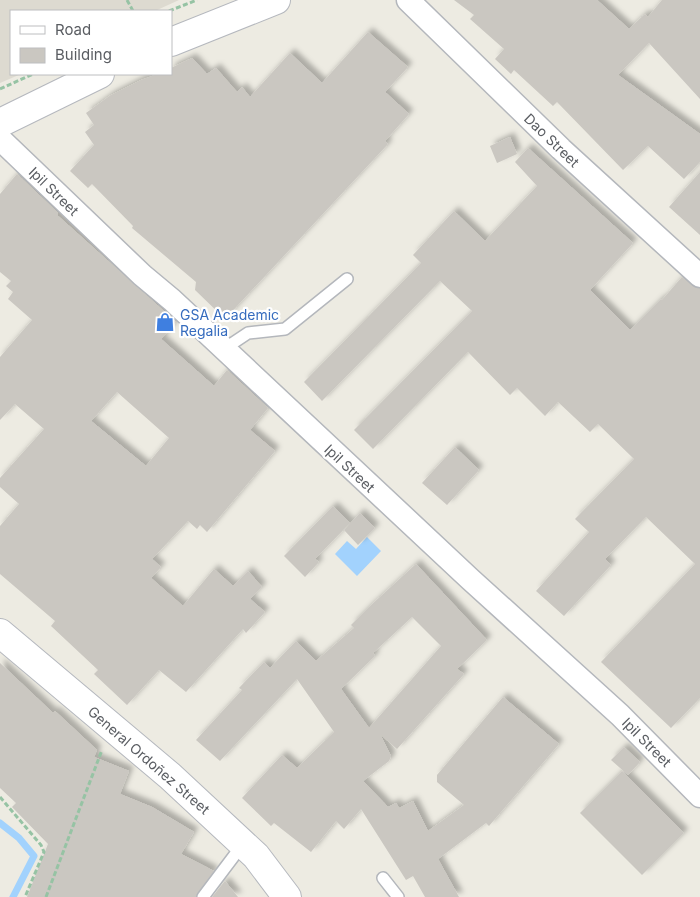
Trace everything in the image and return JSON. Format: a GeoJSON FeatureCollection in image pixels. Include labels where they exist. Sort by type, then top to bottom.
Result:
{"type":"FeatureCollection","features":[{"type":"Feature","properties":{"kind":"main road"},"geometry":{"type":"LineString","coordinates":[[172,42],[276,0]]}},
{"type":"Feature","properties":{"kind":"main road"},"geometry":{"type":"LineString","coordinates":[[0,123],[98,75]]}},
{"type":"Feature","properties":{"kind":"main road","name":"General Ordoñez Street"},"geometry":{"type":"LineString","coordinates":[[0,633],[115,727],[243,844],[256,856],[287,897]]}},
{"type":"Feature","properties":{"kind":"street","name":"Dao Street"},"geometry":{"type":"LineString","coordinates":[[408,0],[561,149],[700,276]]}},
{"type":"Feature","properties":{"kind":"street","name":"Ipil Street"},"geometry":{"type":"LineString","coordinates":[[0,139],[142,275],[470,579],[620,715],[700,796]]}},
{"type":"Feature","properties":{"kind":"lane"},"geometry":{"type":"LineString","coordinates":[[224,349],[248,333],[285,329],[347,280]]}},
{"type":"Feature","properties":{"kind":"lane"},"geometry":{"type":"LineString","coordinates":[[203,897],[243,844]]}},
{"type":"Feature","properties":{"kind":"lane"},"geometry":{"type":"LineString","coordinates":[[384,878],[398,897]]}},
{"type":"Feature","properties":{"kind":"path"},"geometry":{"type":"LineString","coordinates":[[171,10],[196,0]]}},
{"type":"Feature","properties":{"kind":"path"},"geometry":{"type":"LineString","coordinates":[[0,89],[31,75]]}},
{"type":"Feature","properties":{"kind":"path"},"geometry":{"type":"LineString","coordinates":[[46,897],[102,750],[115,727]]}},
{"type":"Feature","properties":{"kind":"path"},"geometry":{"type":"LineString","coordinates":[[0,797],[41,845],[44,852],[25,897]]}},
{"type":"Feature","properties":{"kind":"shaded area"},"geometry":{"type":"Polygon","coordinates":[[[0,0],[179,0],[157,10],[10,10],[10,75],[19,75],[0,83],[0,0]]]}},
{"type":"Feature","properties":{"kind":"water"},"geometry":{"type":"Polygon","coordinates":[[[367,537],[381,551],[357,576],[335,554],[347,541],[356,549],[367,537]]]}},
{"type":"Feature","properties":{"kind":"building"},"geometry":{"type":"Polygon","coordinates":[[[454,0],[597,0],[629,29],[645,14],[648,17],[662,0],[700,0],[700,99],[649,43],[618,75],[700,134],[700,162],[684,179],[648,146],[623,170],[557,102],[553,106],[514,70],[511,74],[495,59],[504,49],[470,19],[474,15],[454,0]]]}},
{"type":"Feature","properties":{"kind":"building"},"geometry":{"type":"Polygon","coordinates":[[[368,32],[408,67],[385,92],[409,114],[385,141],[388,144],[225,319],[195,290],[196,282],[132,228],[133,226],[92,184],[88,188],[70,171],[94,145],[85,132],[94,125],[86,113],[111,95],[141,80],[155,75],[172,75],[172,68],[192,58],[207,74],[216,68],[237,92],[242,87],[250,97],[290,53],[322,83],[368,32]]]}},
{"type":"Feature","properties":{"kind":"building"},"geometry":{"type":"Polygon","coordinates":[[[510,137],[517,154],[497,163],[490,146],[510,137]]]}},
{"type":"Feature","properties":{"kind":"building"},"geometry":{"type":"Polygon","coordinates":[[[528,148],[633,243],[590,290],[630,330],[662,300],[682,277],[692,286],[700,289],[700,698],[671,728],[601,662],[695,564],[646,517],[605,559],[611,565],[564,616],[536,591],[589,532],[575,519],[634,459],[598,424],[590,432],[558,402],[545,416],[517,388],[510,395],[468,352],[373,449],[354,430],[472,311],[440,281],[322,401],[304,382],[421,263],[413,255],[454,211],[485,241],[537,186],[515,162],[528,148]]]}},
{"type":"Feature","properties":{"kind":"building"},"geometry":{"type":"Polygon","coordinates":[[[700,172],[700,235],[669,207],[700,172]]]}},
{"type":"Feature","properties":{"kind":"building"},"geometry":{"type":"Polygon","coordinates":[[[17,174],[58,213],[57,215],[176,322],[161,339],[214,386],[227,370],[268,408],[250,430],[275,451],[207,532],[200,525],[197,529],[188,521],[152,559],[161,567],[151,578],[183,606],[214,569],[233,586],[248,571],[262,587],[250,599],[265,612],[246,633],[243,629],[186,692],[159,670],[127,705],[94,674],[98,670],[51,626],[55,621],[0,574],[0,526],[19,504],[0,487],[0,478],[44,429],[15,404],[0,420],[0,357],[32,320],[8,299],[13,292],[6,286],[11,281],[0,272],[0,194],[17,174]],[[117,392],[91,421],[146,466],[169,438],[117,392]]]}},
{"type":"Feature","properties":{"kind":"building"},"geometry":{"type":"Polygon","coordinates":[[[455,447],[479,470],[447,505],[422,483],[455,447]]]}},
{"type":"Feature","properties":{"kind":"building"},"geometry":{"type":"Polygon","coordinates":[[[333,506],[350,523],[315,559],[319,562],[305,577],[284,556],[333,506]]]}},
{"type":"Feature","properties":{"kind":"building"},"geometry":{"type":"Polygon","coordinates":[[[360,513],[375,528],[358,545],[344,530],[360,513]]]}},
{"type":"Feature","properties":{"kind":"building"},"geometry":{"type":"Polygon","coordinates":[[[416,564],[487,640],[457,669],[464,674],[397,749],[380,734],[391,756],[389,761],[363,781],[388,807],[396,803],[399,808],[413,801],[428,831],[464,805],[437,782],[437,775],[503,697],[559,744],[489,826],[486,823],[438,859],[459,897],[425,897],[413,876],[406,880],[361,809],[344,829],[336,821],[311,852],[274,823],[271,826],[242,798],[282,755],[297,768],[334,732],[297,679],[220,761],[196,740],[242,690],[239,688],[264,662],[270,668],[296,641],[316,661],[354,628],[351,625],[416,564]],[[412,617],[373,653],[375,656],[341,689],[369,728],[441,646],[412,617]]]}},
{"type":"Feature","properties":{"kind":"building"},"geometry":{"type":"Polygon","coordinates":[[[0,663],[53,713],[55,711],[97,750],[94,757],[129,771],[120,794],[152,807],[194,832],[181,854],[214,871],[196,897],[27,897],[48,844],[12,807],[16,803],[0,788],[0,663]]]}},
{"type":"Feature","properties":{"kind":"building"},"geometry":{"type":"Polygon","coordinates":[[[624,747],[640,762],[628,775],[611,760],[624,747]]]}},
{"type":"Feature","properties":{"kind":"building"},"geometry":{"type":"Polygon","coordinates":[[[622,771],[684,833],[642,875],[580,813],[622,771]]]}},
{"type":"Feature","properties":{"kind":"building"},"geometry":{"type":"Polygon","coordinates":[[[225,881],[238,897],[212,897],[225,881]]]}},
{"type":"Feature","properties":{"kind":"waterway"},"geometry":{"type":"LineString","coordinates":[[0,823],[19,838],[34,856],[13,897]]}},
{"type":"Feature","properties":{"kind":"place","name":"GSA Academic Regalia"},"geometry":{"type":"Point","coordinates":[165,322]}}]}
